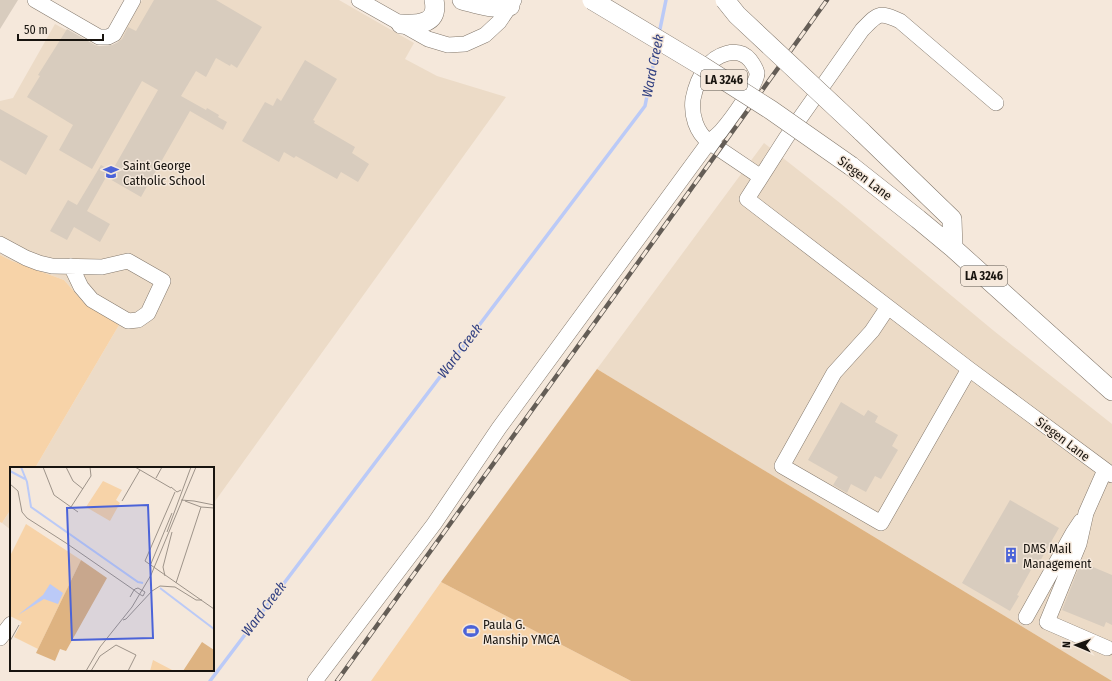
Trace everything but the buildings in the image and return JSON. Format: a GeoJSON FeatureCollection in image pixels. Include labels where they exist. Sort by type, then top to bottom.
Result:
{"type":"FeatureCollection","features":[{"type":"Feature","properties":{"kind":"main road"},"geometry":{"type":"LineString","coordinates":[[401,24],[417,25],[428,21],[434,13],[434,0]]}},
{"type":"Feature","properties":{"kind":"main road"},"geometry":{"type":"LineString","coordinates":[[462,0],[486,7],[499,7],[512,3]]}},
{"type":"Feature","properties":{"kind":"main road","name":"Siegen Lane"},"geometry":{"type":"LineString","coordinates":[[592,0],[702,66],[771,110],[851,166],[953,248],[1112,392]]}},
{"type":"Feature","properties":{"kind":"main road"},"geometry":{"type":"LineString","coordinates":[[725,0],[737,15],[952,218],[953,248]]}},
{"type":"Feature","properties":{"kind":"street"},"geometry":{"type":"LineString","coordinates":[[35,0],[99,37],[108,37],[114,34],[134,0]]}},
{"type":"Feature","properties":{"kind":"street"},"geometry":{"type":"LineString","coordinates":[[359,0],[428,39],[448,45],[465,44],[485,35],[499,22],[512,3]]}},
{"type":"Feature","properties":{"kind":"street"},"geometry":{"type":"LineString","coordinates":[[315,681],[434,524],[504,422],[709,142],[722,130],[755,82],[757,73],[747,57],[737,52],[719,56],[706,68],[697,86],[692,110],[697,128],[709,142],[761,176],[862,30],[873,18],[880,14],[900,21],[996,103]]}},
{"type":"Feature","properties":{"kind":"street","name":"Siegen Lane"},"geometry":{"type":"LineString","coordinates":[[761,176],[746,199],[1109,473]]}},
{"type":"Feature","properties":{"kind":"street"},"geometry":{"type":"LineString","coordinates":[[0,244],[26,258],[52,266],[71,266],[102,267],[128,261],[163,281],[148,313],[138,320],[128,321],[92,300],[81,287],[71,266]]}},
{"type":"Feature","properties":{"kind":"street"},"geometry":{"type":"LineString","coordinates":[[888,307],[872,331],[834,373],[782,466],[881,524],[969,368]]}},
{"type":"Feature","properties":{"kind":"street"},"geometry":{"type":"LineString","coordinates":[[1026,617],[1072,533],[1086,513],[1109,473]]}},
{"type":"Feature","properties":{"kind":"street"},"geometry":{"type":"LineString","coordinates":[[1086,513],[1079,544],[1047,622],[1107,648]]}},
{"type":"Feature","properties":{"kind":"street"},"geometry":{"type":"LineString","coordinates":[[0,638],[10,625]]}},
{"type":"Feature","properties":{"kind":"shaded area"},"geometry":{"type":"Polygon","coordinates":[[[142,0],[339,0],[414,43],[405,59],[437,76],[506,97],[214,503],[214,467],[36,467],[119,325],[85,304],[64,280],[12,261],[0,255],[0,101],[13,98],[55,24],[111,54],[142,0]]]}},
{"type":"Feature","properties":{"kind":"shaded area"},"geometry":{"type":"Polygon","coordinates":[[[764,143],[840,203],[994,331],[1112,424],[1112,681],[597,369],[764,143]]]}},
{"type":"Feature","properties":{"kind":"shaded area"},"geometry":{"type":"Polygon","coordinates":[[[0,255],[12,261],[64,280],[85,304],[119,325],[36,467],[10,467],[10,511],[2,523],[0,522],[0,255]]]}},
{"type":"Feature","properties":{"kind":"shaded area"},"geometry":{"type":"Polygon","coordinates":[[[597,369],[1112,681],[631,681],[441,582],[597,369]]]}},
{"type":"Feature","properties":{"kind":"shaded area"},"geometry":{"type":"Polygon","coordinates":[[[10,511],[10,529],[2,523],[10,511]]]}},
{"type":"Feature","properties":{"kind":"shaded area","name":"Paula G. Manship YMCA"},"geometry":{"type":"Polygon","coordinates":[[[441,582],[631,681],[371,681],[441,582]]]}},
{"type":"Feature","properties":{"kind":"waterway","name":"Ward Creek"},"geometry":{"type":"LineString","coordinates":[[659,34],[666,0]]}},
{"type":"Feature","properties":{"kind":"waterway","name":"Ward Creek"},"geometry":{"type":"LineString","coordinates":[[210,681],[645,106],[657,46]]}},
{"type":"Feature","properties":{"kind":"railway"},"geometry":{"type":"LineString","coordinates":[[337,681],[827,0]]}},
{"type":"Feature","properties":{"kind":"place","name":"Saint George Catholic School"},"geometry":{"type":"Point","coordinates":[111,172]}},
{"type":"Feature","properties":{"kind":"place","name":"DMS Mail Management"},"geometry":{"type":"Point","coordinates":[1011,555]}},
{"type":"Feature","properties":{"kind":"place","name":"Paula G. Manship YMCA"},"geometry":{"type":"Point","coordinates":[471,631]}}]}
